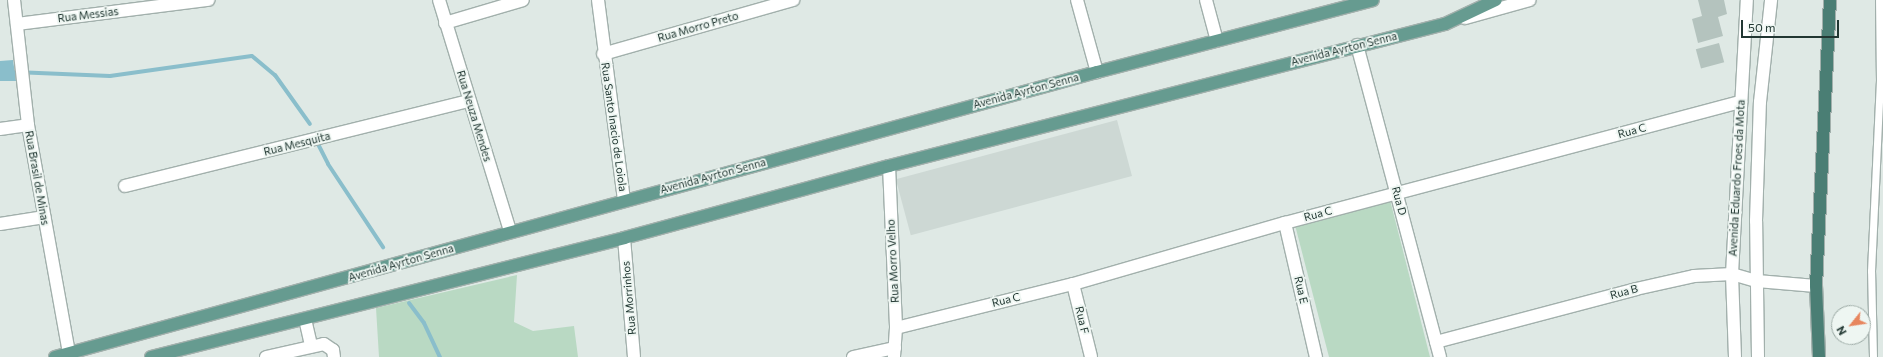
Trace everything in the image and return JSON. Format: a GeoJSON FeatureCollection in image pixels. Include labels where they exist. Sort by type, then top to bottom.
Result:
{"type":"FeatureCollection","features":[{"type":"Feature","properties":{"kind":"highway"},"geometry":{"type":"LineString","coordinates":[[1819,357],[1816,286],[1830,2]]}},
{"type":"Feature","properties":{"kind":"main road","name":"Avenida Ayrton Senna"},"geometry":{"type":"LineString","coordinates":[[55,357],[510,231],[1097,72],[1217,41],[1346,3],[1373,0]]}},
{"type":"Feature","properties":{"kind":"main road","name":"Avenida Ayrton Senna"},"geometry":{"type":"LineString","coordinates":[[151,357],[624,238],[889,166],[1357,45],[1445,24],[1496,0]]}},
{"type":"Feature","properties":{"kind":"street","name":"Rua Brasil de Minas"},"geometry":{"type":"LineString","coordinates":[[14,0],[28,124],[69,354]]}},
{"type":"Feature","properties":{"kind":"street","name":"Rua Messias"},"geometry":{"type":"LineString","coordinates":[[16,24],[208,0]]}},
{"type":"Feature","properties":{"kind":"street","name":"Rua Neuza Mendes"},"geometry":{"type":"LineString","coordinates":[[438,0],[510,231]]}},
{"type":"Feature","properties":{"kind":"street"},"geometry":{"type":"LineString","coordinates":[[445,23],[523,0]]}},
{"type":"Feature","properties":{"kind":"street","name":"Rua Santo Inacio de Loiola"},"geometry":{"type":"LineString","coordinates":[[598,0],[603,54],[624,200]]}},
{"type":"Feature","properties":{"kind":"street","name":"Rua Morro Preto"},"geometry":{"type":"LineString","coordinates":[[603,54],[779,2],[793,0]]}},
{"type":"Feature","properties":{"kind":"street"},"geometry":{"type":"LineString","coordinates":[[1077,0],[1097,72]]}},
{"type":"Feature","properties":{"kind":"street"},"geometry":{"type":"LineString","coordinates":[[1206,0],[1217,41]]}},
{"type":"Feature","properties":{"kind":"street","name":"Avenida Ayrton Senna"},"geometry":{"type":"LineString","coordinates":[[1445,24],[1530,0]]}},
{"type":"Feature","properties":{"kind":"street","name":"Avenida Eduardo Froes da Mota"},"geometry":{"type":"LineString","coordinates":[[1735,357],[1732,274],[1747,0]]}},
{"type":"Feature","properties":{"kind":"street","name":"Avenida Eduardo Froes da Mota"},"geometry":{"type":"LineString","coordinates":[[1758,357],[1757,281],[1760,102],[1771,0]]}},
{"type":"Feature","properties":{"kind":"street","name":"Rua D"},"geometry":{"type":"LineString","coordinates":[[1357,45],[1440,357]]}},
{"type":"Feature","properties":{"kind":"street","name":"Rua Mesquita"},"geometry":{"type":"LineString","coordinates":[[125,186],[469,101]]}},
{"type":"Feature","properties":{"kind":"street","name":"Rua C"},"geometry":{"type":"LineString","coordinates":[[896,328],[1073,284],[1285,223],[1741,102]]}},
{"type":"Feature","properties":{"kind":"street"},"geometry":{"type":"LineString","coordinates":[[0,129],[28,124]]}},
{"type":"Feature","properties":{"kind":"street","name":"Rua Morro Velho"},"geometry":{"type":"LineString","coordinates":[[889,166],[896,328],[895,352]]}},
{"type":"Feature","properties":{"kind":"street"},"geometry":{"type":"LineString","coordinates":[[0,224],[44,217]]}},
{"type":"Feature","properties":{"kind":"street","name":"Rua E"},"geometry":{"type":"LineString","coordinates":[[1285,223],[1316,357]]}},
{"type":"Feature","properties":{"kind":"street","name":"Rua Morrinhos"},"geometry":{"type":"LineString","coordinates":[[624,238],[634,357]]}},
{"type":"Feature","properties":{"kind":"street","name":"Rua B"},"geometry":{"type":"LineString","coordinates":[[1436,342],[1636,289],[1694,276],[1732,274],[1757,281],[1816,286]]}},
{"type":"Feature","properties":{"kind":"street","name":"Rua F"},"geometry":{"type":"LineString","coordinates":[[1073,284],[1091,357]]}},
{"type":"Feature","properties":{"kind":"street"},"geometry":{"type":"LineString","coordinates":[[306,319],[312,346]]}},
{"type":"Feature","properties":{"kind":"street"},"geometry":{"type":"LineString","coordinates":[[266,357],[312,346],[329,345],[333,350],[334,357]]}},
{"type":"Feature","properties":{"kind":"street"},"geometry":{"type":"LineString","coordinates":[[853,357],[895,352]]}},
{"type":"Feature","properties":{"kind":"lane"},"geometry":{"type":"LineString","coordinates":[[1873,357],[1871,271],[1880,80],[1879,0]]}},
{"type":"Feature","properties":{"kind":"shaded area"},"geometry":{"type":"Polygon","coordinates":[[[1117,120],[1132,176],[911,235],[896,179],[1117,120]]]}},
{"type":"Feature","properties":{"kind":"green space"},"geometry":{"type":"Polygon","coordinates":[[[1390,200],[1430,357],[1329,357],[1295,225],[1390,200]]]}},
{"type":"Feature","properties":{"kind":"green space"},"geometry":{"type":"Polygon","coordinates":[[[517,275],[514,322],[533,331],[574,326],[578,357],[379,357],[376,308],[517,275]]]}},
{"type":"Feature","properties":{"kind":"water"},"geometry":{"type":"Polygon","coordinates":[[[13,60],[16,81],[0,81],[0,61],[13,60]]]}},
{"type":"Feature","properties":{"kind":"building"},"geometry":{"type":"Polygon","coordinates":[[[1698,0],[1724,0],[1727,14],[1718,17],[1723,36],[1698,43],[1692,19],[1702,16],[1698,0]]]}},
{"type":"Feature","properties":{"kind":"building"},"geometry":{"type":"Polygon","coordinates":[[[1719,43],[1724,62],[1701,69],[1696,49],[1719,43]]]}},
{"type":"Feature","properties":{"kind":"waterway"},"geometry":{"type":"LineString","coordinates":[[15,72],[110,76],[252,56],[275,75],[310,124]]}},
{"type":"Feature","properties":{"kind":"waterway"},"geometry":{"type":"LineString","coordinates":[[318,144],[328,164],[383,247]]}},
{"type":"Feature","properties":{"kind":"waterway"},"geometry":{"type":"LineString","coordinates":[[409,303],[424,323],[440,357]]}}]}
